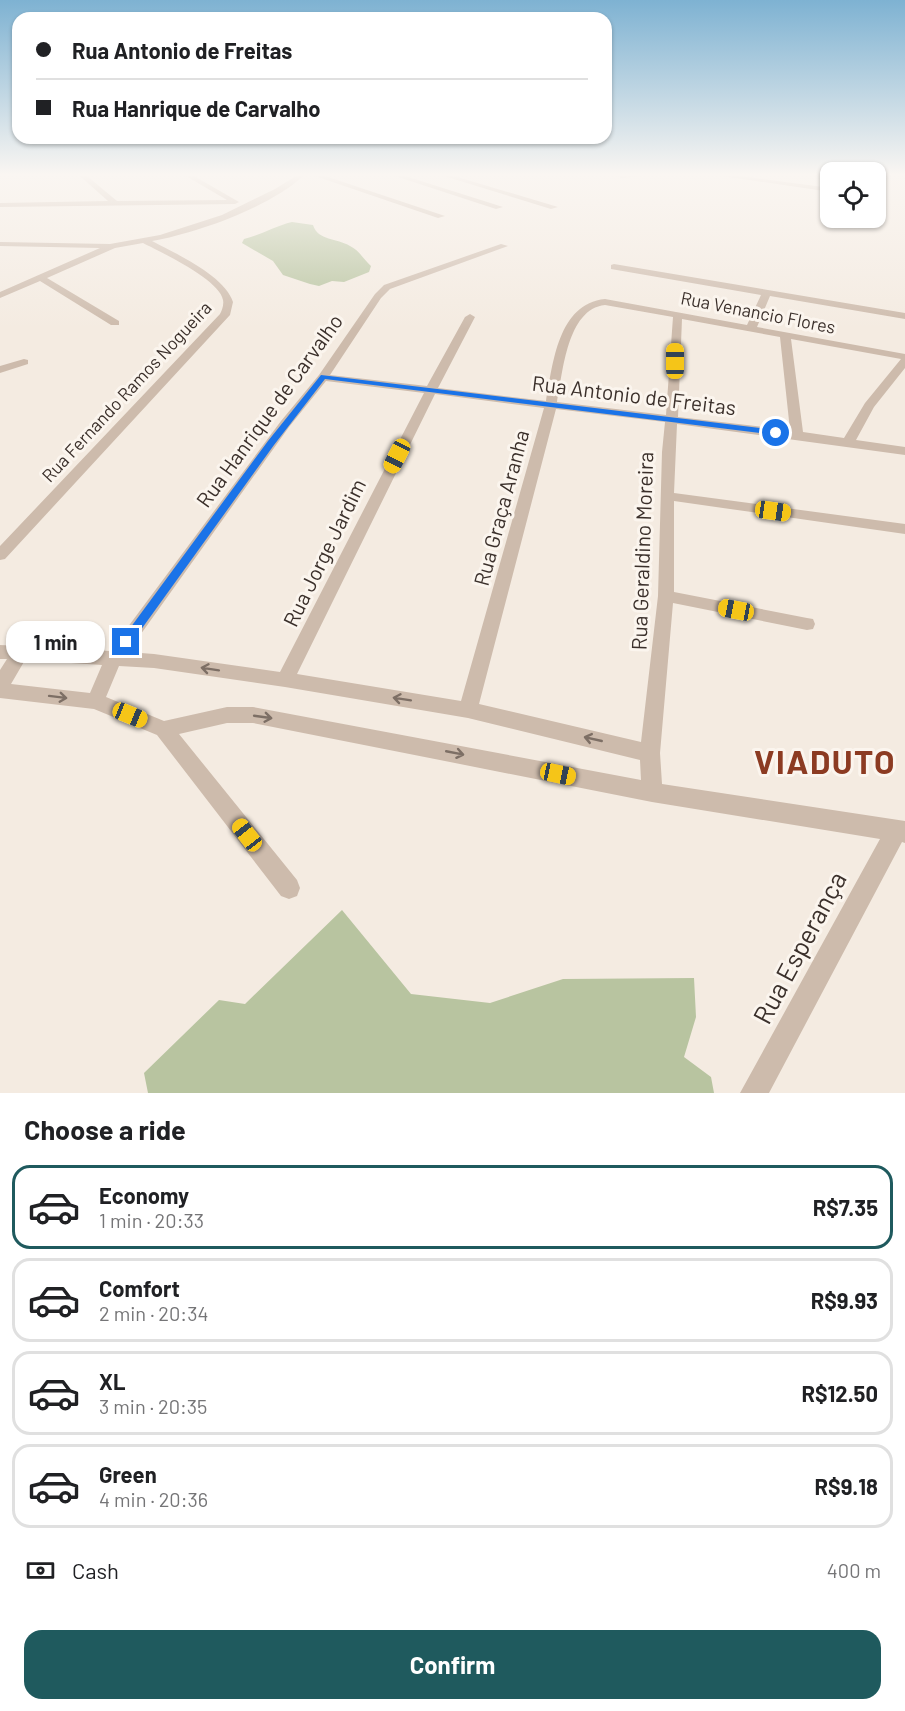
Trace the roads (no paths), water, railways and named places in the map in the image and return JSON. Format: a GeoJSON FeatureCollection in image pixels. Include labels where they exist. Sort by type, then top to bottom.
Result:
{"type":"FeatureCollection","features":[{"type":"Feature","properties":{"kind":"street"},"geometry":{"type":"LineString","coordinates":[[0,244],[112,246],[146,241],[197,227]]}},
{"type":"Feature","properties":{"kind":"street","name":"Rua Fernando Ramos Nogueira"},"geometry":{"type":"LineString","coordinates":[[0,555],[225,315],[229,303],[227,294],[214,282],[146,241]]}},
{"type":"Feature","properties":{"kind":"street"},"geometry":{"type":"LineString","coordinates":[[0,294],[112,246]]}},
{"type":"Feature","properties":{"kind":"street","name":"Rua Hanrique de Carvalho"},"geometry":{"type":"LineString","coordinates":[[95,701],[113,660],[278,433],[323,377],[378,296],[387,287],[504,246]]}},
{"type":"Feature","properties":{"kind":"street"},"geometry":{"type":"LineString","coordinates":[[614,267],[905,316]]}},
{"type":"Feature","properties":{"kind":"street"},"geometry":{"type":"LineString","coordinates":[[40,277],[115,323]]}},
{"type":"Feature","properties":{"kind":"street"},"geometry":{"type":"LineString","coordinates":[[751,328],[767,292]]}},
{"type":"Feature","properties":{"kind":"street","name":"Rua Graça Aranha"},"geometry":{"type":"LineString","coordinates":[[468,710],[552,405],[570,328],[583,307],[594,302],[605,302]]}},
{"type":"Feature","properties":{"kind":"street","name":"Rua Venancio Flores"},"geometry":{"type":"LineString","coordinates":[[605,302],[905,359]]}},
{"type":"Feature","properties":{"kind":"street","name":"Rua Geraldino Moreira"},"geometry":{"type":"LineString","coordinates":[[652,792],[650,753],[666,597],[670,421],[678,315]]}},
{"type":"Feature","properties":{"kind":"street","name":"Rua Jorge Jardim"},"geometry":{"type":"LineString","coordinates":[[285,680],[470,317]]}},
{"type":"Feature","properties":{"kind":"street"},"geometry":{"type":"LineString","coordinates":[[785,336],[797,435]]}},
{"type":"Feature","properties":{"kind":"street"},"geometry":{"type":"LineString","coordinates":[[848,443],[869,406],[905,359]]}},
{"type":"Feature","properties":{"kind":"street"},"geometry":{"type":"LineString","coordinates":[[0,370],[24,362]]}},
{"type":"Feature","properties":{"kind":"street","name":"Rua Antonio de Freitas"},"geometry":{"type":"LineString","coordinates":[[323,377],[430,392],[797,435],[905,451]]}},
{"type":"Feature","properties":{"kind":"street"},"geometry":{"type":"LineString","coordinates":[[667,496],[905,530]]}},
{"type":"Feature","properties":{"kind":"street"},"geometry":{"type":"LineString","coordinates":[[666,597],[807,624]]}},
{"type":"Feature","properties":{"kind":"street"},"geometry":{"type":"LineString","coordinates":[[0,652],[19,655],[154,661],[285,680],[468,710],[650,753]]}},
{"type":"Feature","properties":{"kind":"street"},"geometry":{"type":"LineString","coordinates":[[0,685],[19,655]]}},
{"type":"Feature","properties":{"kind":"street"},"geometry":{"type":"LineString","coordinates":[[0,690],[95,701],[164,729],[289,888]]}},
{"type":"Feature","properties":{"kind":"street"},"geometry":{"type":"LineString","coordinates":[[164,729],[227,715],[253,715],[652,792],[900,832]]}},
{"type":"Feature","properties":{"kind":"street","name":"Rua Esperança"},"geometry":{"type":"LineString","coordinates":[[754,1093],[900,832]]}},
{"type":"Feature","properties":{"kind":"district","name":"VIADUTO"},"geometry":{"type":"Point","coordinates":[825,762]}}]}
